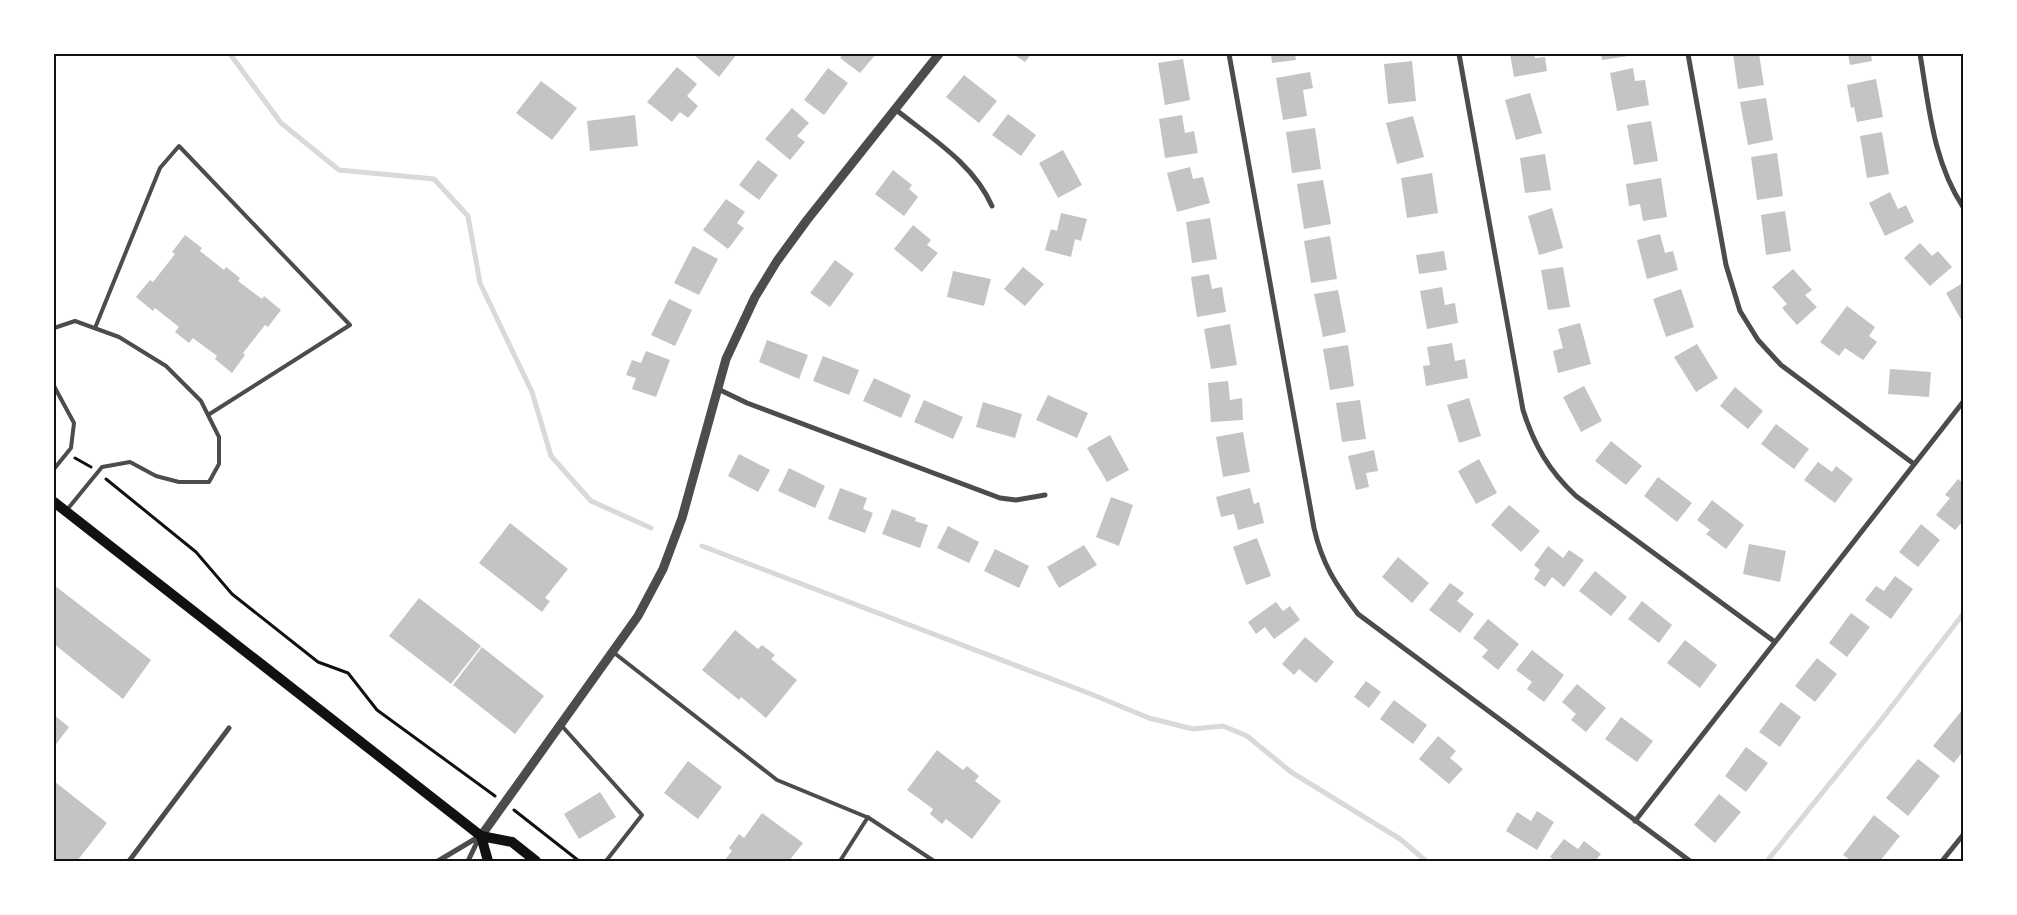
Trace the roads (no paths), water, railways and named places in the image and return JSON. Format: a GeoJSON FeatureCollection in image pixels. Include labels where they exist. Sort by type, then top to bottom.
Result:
{"type":"FeatureCollection","features":[{"type":"Feature","properties":{"kind":"main road"},"geometry":{"type":"LineString","coordinates":[[54,502],[481,836],[512,842],[536,861]]}},
{"type":"Feature","properties":{"kind":"main road"},"geometry":{"type":"LineString","coordinates":[[481,836],[488,861]]}},
{"type":"Feature","properties":{"kind":"street"},"geometry":{"type":"LineString","coordinates":[[468,861],[481,836],[638,616],[663,569],[682,518],[717,389],[734,338],[755,297],[777,261],[939,54]]}},
{"type":"Feature","properties":{"kind":"street"},"geometry":{"type":"LineString","coordinates":[[1229,54],[1314,528],[1319,550],[1331,579],[1358,614],[1690,861]]}},
{"type":"Feature","properties":{"kind":"street"},"geometry":{"type":"LineString","coordinates":[[1459,54],[1521,400],[1531,435],[1542,457],[1576,496],[1775,642]]}},
{"type":"Feature","properties":{"kind":"street"},"geometry":{"type":"LineString","coordinates":[[1688,54],[1726,266],[1740,311],[1758,340],[1781,365],[1914,464]]}},
{"type":"Feature","properties":{"kind":"street"},"geometry":{"type":"LineString","coordinates":[[1920,54],[1938,155],[1951,188],[1963,207]]}},
{"type":"Feature","properties":{"kind":"street"},"geometry":{"type":"LineString","coordinates":[[895,109],[972,172],[992,206]]}},
{"type":"Feature","properties":{"kind":"street"},"geometry":{"type":"LineString","coordinates":[[717,389],[747,403],[985,493],[1016,500],[1045,495]]}},
{"type":"Feature","properties":{"kind":"street"},"geometry":{"type":"LineString","coordinates":[[1635,821],[1963,402]]}},
{"type":"Feature","properties":{"kind":"street"},"geometry":{"type":"LineString","coordinates":[[129,861],[229,728]]}},
{"type":"Feature","properties":{"kind":"street"},"geometry":{"type":"LineString","coordinates":[[1942,861],[1963,835]]}},
{"type":"Feature","properties":{"kind":"street"},"geometry":{"type":"LineString","coordinates":[[438,861],[481,836]]}},
{"type":"Feature","properties":{"kind":"lane"},"geometry":{"type":"LineString","coordinates":[[95,328],[160,168],[179,146],[350,325],[208,415]]}},
{"type":"Feature","properties":{"kind":"lane"},"geometry":{"type":"LineString","coordinates":[[54,328],[75,321],[119,337],[166,366],[201,402],[219,437],[219,464],[209,482],[179,482],[156,476],[130,462],[102,467],[66,512]]}},
{"type":"Feature","properties":{"kind":"lane"},"geometry":{"type":"LineString","coordinates":[[54,386],[74,423],[71,448],[54,469]]}},
{"type":"Feature","properties":{"kind":"lane"},"geometry":{"type":"LineString","coordinates":[[613,652],[777,780],[868,817],[934,861]]}},
{"type":"Feature","properties":{"kind":"lane"},"geometry":{"type":"LineString","coordinates":[[561,724],[642,815],[606,861]]}},
{"type":"Feature","properties":{"kind":"lane"},"geometry":{"type":"LineString","coordinates":[[840,861],[868,817]]}},
{"type":"Feature","properties":{"kind":"waterway"},"geometry":{"type":"LineString","coordinates":[[230,54],[281,123],[339,170],[434,179],[468,216],[480,283],[532,392],[551,456],[591,501],[651,528]]}},
{"type":"Feature","properties":{"kind":"waterway"},"geometry":{"type":"LineString","coordinates":[[702,546],[1091,694],[1149,718],[1193,729],[1223,726],[1247,736],[1291,772],[1400,839],[1426,861]]}},
{"type":"Feature","properties":{"kind":"waterway"},"geometry":{"type":"LineString","coordinates":[[1767,861],[1882,719],[1963,614]]}}]}
